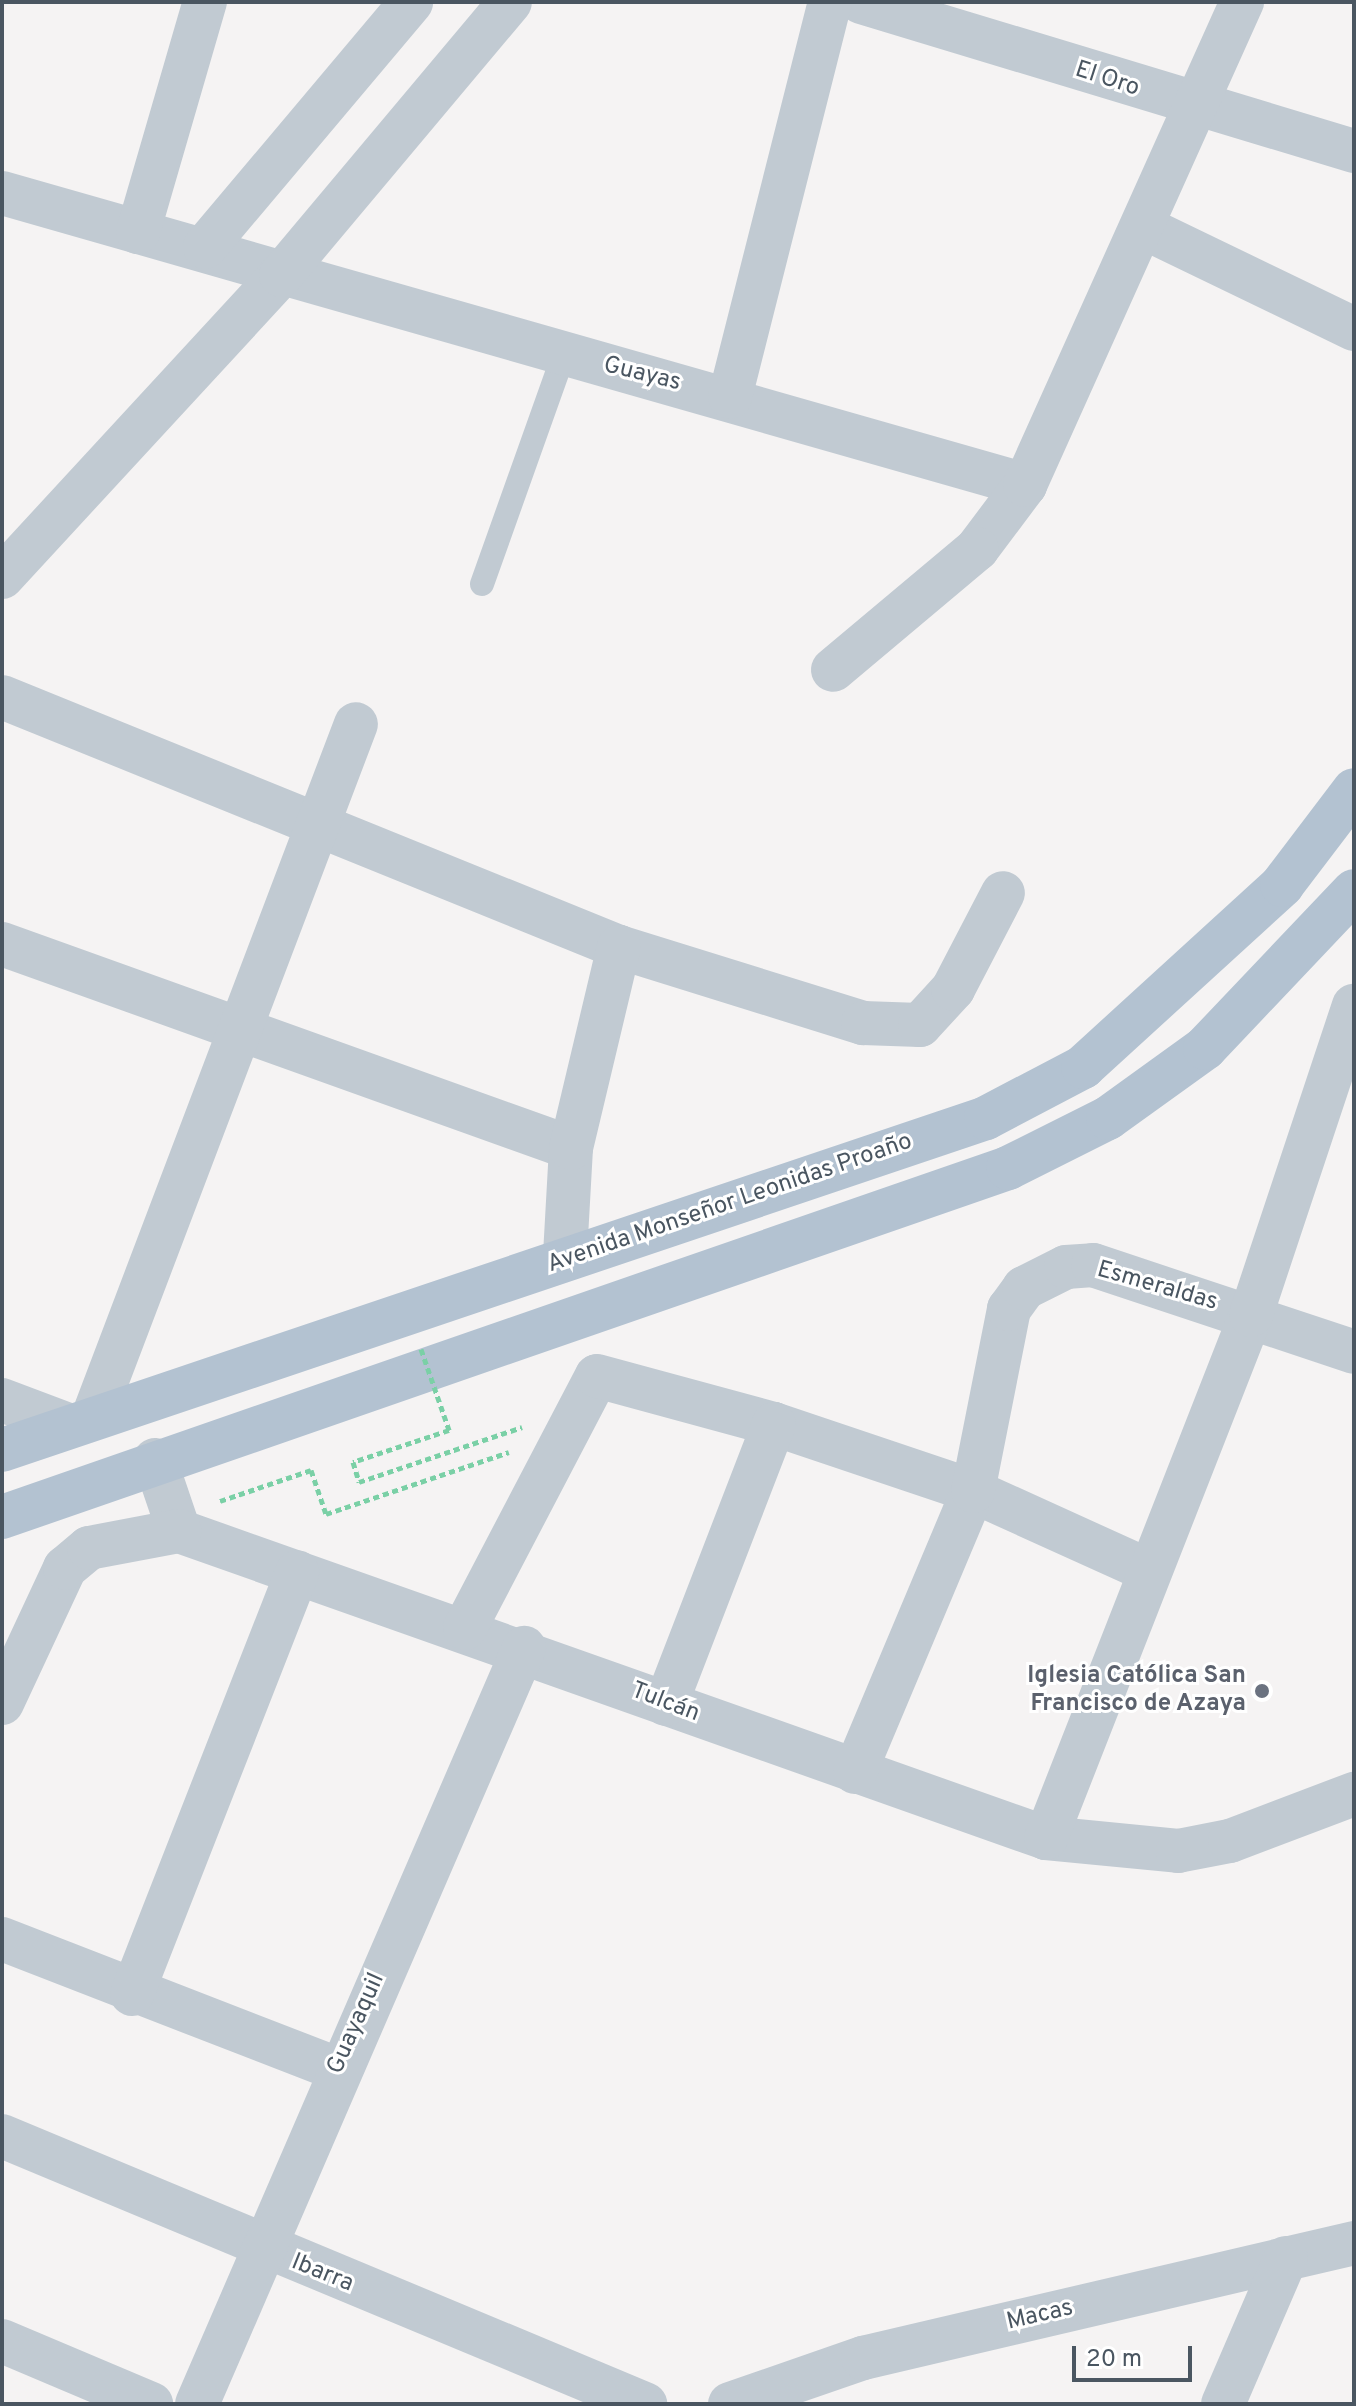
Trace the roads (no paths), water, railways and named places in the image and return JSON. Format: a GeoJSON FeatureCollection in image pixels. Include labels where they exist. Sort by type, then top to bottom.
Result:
{"type":"FeatureCollection","features":[{"type":"Feature","properties":{"kind":"main road","name":"Avenida Monseñor Leonidas Proaño"},"geometry":{"type":"LineString","coordinates":[[2,1450],[81,1421],[486,1290],[565,1257],[986,1118],[1083,1067],[1282,885],[1354,790]]}},
{"type":"Feature","properties":{"kind":"main road"},"geometry":{"type":"LineString","coordinates":[[2,1517],[155,1460],[615,1309],[1008,1168],[1108,1118],[1205,1048],[1354,891]]}},
{"type":"Feature","properties":{"kind":"street"},"geometry":{"type":"LineString","coordinates":[[138,232],[205,2]]}},
{"type":"Feature","properties":{"kind":"street"},"geometry":{"type":"LineString","coordinates":[[205,247],[411,2]]}},
{"type":"Feature","properties":{"kind":"street"},"geometry":{"type":"LineString","coordinates":[[2,577],[281,275],[510,2]]}},
{"type":"Feature","properties":{"kind":"street"},"geometry":{"type":"LineString","coordinates":[[730,397],[830,2]]}},
{"type":"Feature","properties":{"kind":"street","name":"El Oro"},"geometry":{"type":"LineString","coordinates":[[861,2],[1196,109],[1354,151]]}},
{"type":"Feature","properties":{"kind":"street"},"geometry":{"type":"LineString","coordinates":[[833,670],[977,549],[1025,485],[1145,228],[1242,2]]}},
{"type":"Feature","properties":{"kind":"street","name":"Guayas"},"geometry":{"type":"LineString","coordinates":[[2,193],[138,232],[205,247],[281,275],[563,356],[730,397],[1025,485]]}},
{"type":"Feature","properties":{"kind":"street"},"geometry":{"type":"LineString","coordinates":[[1145,228],[1354,329]]}},
{"type":"Feature","properties":{"kind":"street"},"geometry":{"type":"LineString","coordinates":[[2,697],[619,947],[863,1023],[920,1025],[953,989],[1003,893]]}},
{"type":"Feature","properties":{"kind":"street"},"geometry":{"type":"LineString","coordinates":[[2,1400],[81,1421],[238,1034],[356,724]]}},
{"type":"Feature","properties":{"kind":"street"},"geometry":{"type":"LineString","coordinates":[[2,944],[238,1034],[571,1148]]}},
{"type":"Feature","properties":{"kind":"street"},"geometry":{"type":"LineString","coordinates":[[565,1257],[571,1148],[619,947]]}},
{"type":"Feature","properties":{"kind":"street"},"geometry":{"type":"LineString","coordinates":[[1046,1838],[1145,1569],[1251,1315],[1354,1006]]}},
{"type":"Feature","properties":{"kind":"street","name":"Esmeraldas"},"geometry":{"type":"LineString","coordinates":[[855,1772],[973,1491],[1009,1309],[1042,1276],[1093,1265],[1251,1315],[1354,1352]]}},
{"type":"Feature","properties":{"kind":"street"},"geometry":{"type":"LineString","coordinates":[[465,1628],[597,1376],[774,1424],[973,1491],[1145,1569]]}},
{"type":"Feature","properties":{"kind":"street"},"geometry":{"type":"LineString","coordinates":[[666,1704],[774,1424]]}},
{"type":"Feature","properties":{"kind":"street"},"geometry":{"type":"LineString","coordinates":[[2,1703],[65,1568],[89,1548],[176,1524],[155,1460]]}},
{"type":"Feature","properties":{"kind":"street","name":"Tulcán"},"geometry":{"type":"LineString","coordinates":[[176,1524],[297,1572],[524,1648],[666,1704],[1046,1838],[1120,1851],[1230,1841],[1354,1794]]}},
{"type":"Feature","properties":{"kind":"street"},"geometry":{"type":"LineString","coordinates":[[132,1994],[297,1572]]}},
{"type":"Feature","properties":{"kind":"street","name":"Guayaquil"},"geometry":{"type":"LineString","coordinates":[[197,2404],[259,2249],[524,1648]]}},
{"type":"Feature","properties":{"kind":"street"},"geometry":{"type":"LineString","coordinates":[[2,1939],[132,1994],[337,2069]]}},
{"type":"Feature","properties":{"kind":"street","name":"Ibarra"},"geometry":{"type":"LineString","coordinates":[[2,2136],[259,2249],[645,2404]]}},
{"type":"Feature","properties":{"kind":"street"},"geometry":{"type":"LineString","coordinates":[[1223,2404],[1328,2256]]}},
{"type":"Feature","properties":{"kind":"street","name":"Macas"},"geometry":{"type":"LineString","coordinates":[[730,2404],[863,2358],[1328,2256]]}},
{"type":"Feature","properties":{"kind":"street"},"geometry":{"type":"LineString","coordinates":[[2,2341],[151,2404]]}},
{"type":"Feature","properties":{"kind":"lane"},"geometry":{"type":"LineString","coordinates":[[482,584],[563,356]]}},
{"type":"Feature","properties":{"kind":"place","name":"Iglesia Católica San Francisco de Azaya"},"geometry":{"type":"Point","coordinates":[1262,1691]}}]}
